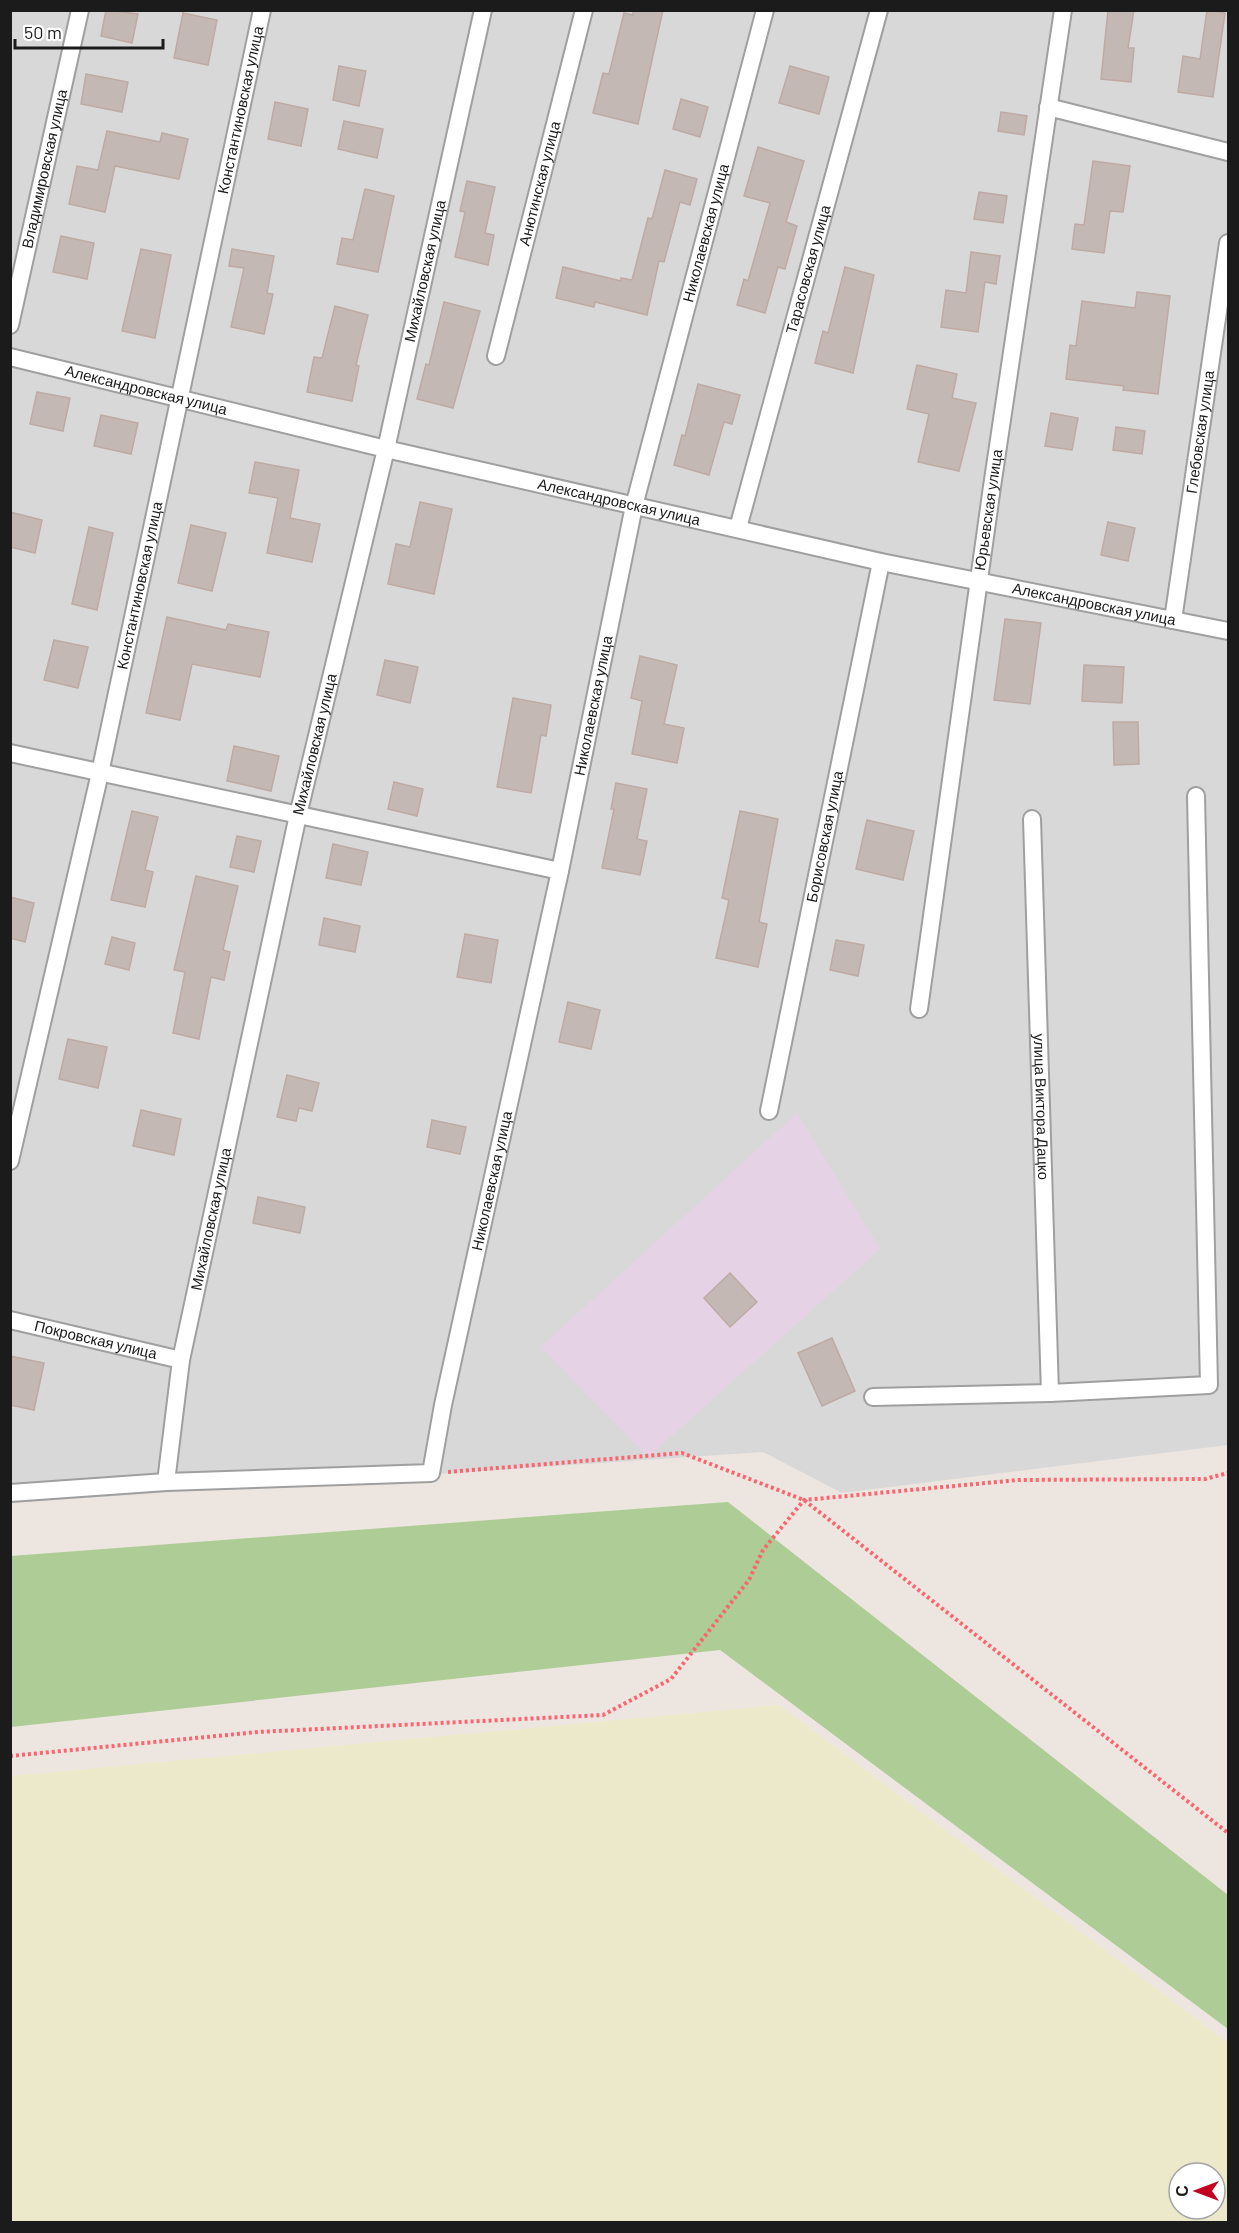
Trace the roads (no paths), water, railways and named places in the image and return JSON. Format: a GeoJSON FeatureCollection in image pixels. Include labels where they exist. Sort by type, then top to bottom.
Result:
{"type":"FeatureCollection","features":[{"type":"Feature","properties":{"kind":"street","name":"Владимировская улица"},"geometry":{"type":"LineString","coordinates":[[10,326],[80,10]]}},
{"type":"Feature","properties":{"kind":"street","name":"Константиновская улица"},"geometry":{"type":"LineString","coordinates":[[10,1161],[100,773],[262,10]]}},
{"type":"Feature","properties":{"kind":"street","name":"Михайловская улица"},"geometry":{"type":"LineString","coordinates":[[166,1482],[181,1360],[298,815],[386,449],[483,10]]}},
{"type":"Feature","properties":{"kind":"street","name":"Анютинская улица"},"geometry":{"type":"LineString","coordinates":[[496,356],[584,10]]}},
{"type":"Feature","properties":{"kind":"street","name":"Николаевская улица"},"geometry":{"type":"LineString","coordinates":[[166,1482],[431,1473],[443,1405],[560,872],[634,506],[765,10]]}},
{"type":"Feature","properties":{"kind":"street","name":"Тарасовская улица"},"geometry":{"type":"LineString","coordinates":[[738,528],[879,10]]}},
{"type":"Feature","properties":{"kind":"street","name":"Юрьевская улица"},"geometry":{"type":"LineString","coordinates":[[919,1009],[976,581],[1014,352],[1063,10]]}},
{"type":"Feature","properties":{"kind":"street"},"geometry":{"type":"LineString","coordinates":[[1048,107],[1228,152]]}},
{"type":"Feature","properties":{"kind":"street","name":"Глебовская улица"},"geometry":{"type":"LineString","coordinates":[[1173,620],[1228,243]]}},
{"type":"Feature","properties":{"kind":"street","name":"Александровская улица"},"geometry":{"type":"LineString","coordinates":[[10,357],[386,449],[881,562],[1228,631]]}},
{"type":"Feature","properties":{"kind":"street","name":"Борисовская улица"},"geometry":{"type":"LineString","coordinates":[[770,1111],[881,562]]}},
{"type":"Feature","properties":{"kind":"street"},"geometry":{"type":"LineString","coordinates":[[10,753],[560,872]]}},
{"type":"Feature","properties":{"kind":"street"},"geometry":{"type":"LineString","coordinates":[[873,1397],[1050,1393],[1209,1385],[1196,796]]}},
{"type":"Feature","properties":{"kind":"street","name":"улица Виктора Дацко"},"geometry":{"type":"LineString","coordinates":[[1032,819],[1050,1393]]}},
{"type":"Feature","properties":{"kind":"street","name":"Покровская улица"},"geometry":{"type":"LineString","coordinates":[[10,1320],[181,1360]]}},
{"type":"Feature","properties":{"kind":"street"},"geometry":{"type":"LineString","coordinates":[[10,1493],[166,1482]]}}]}
